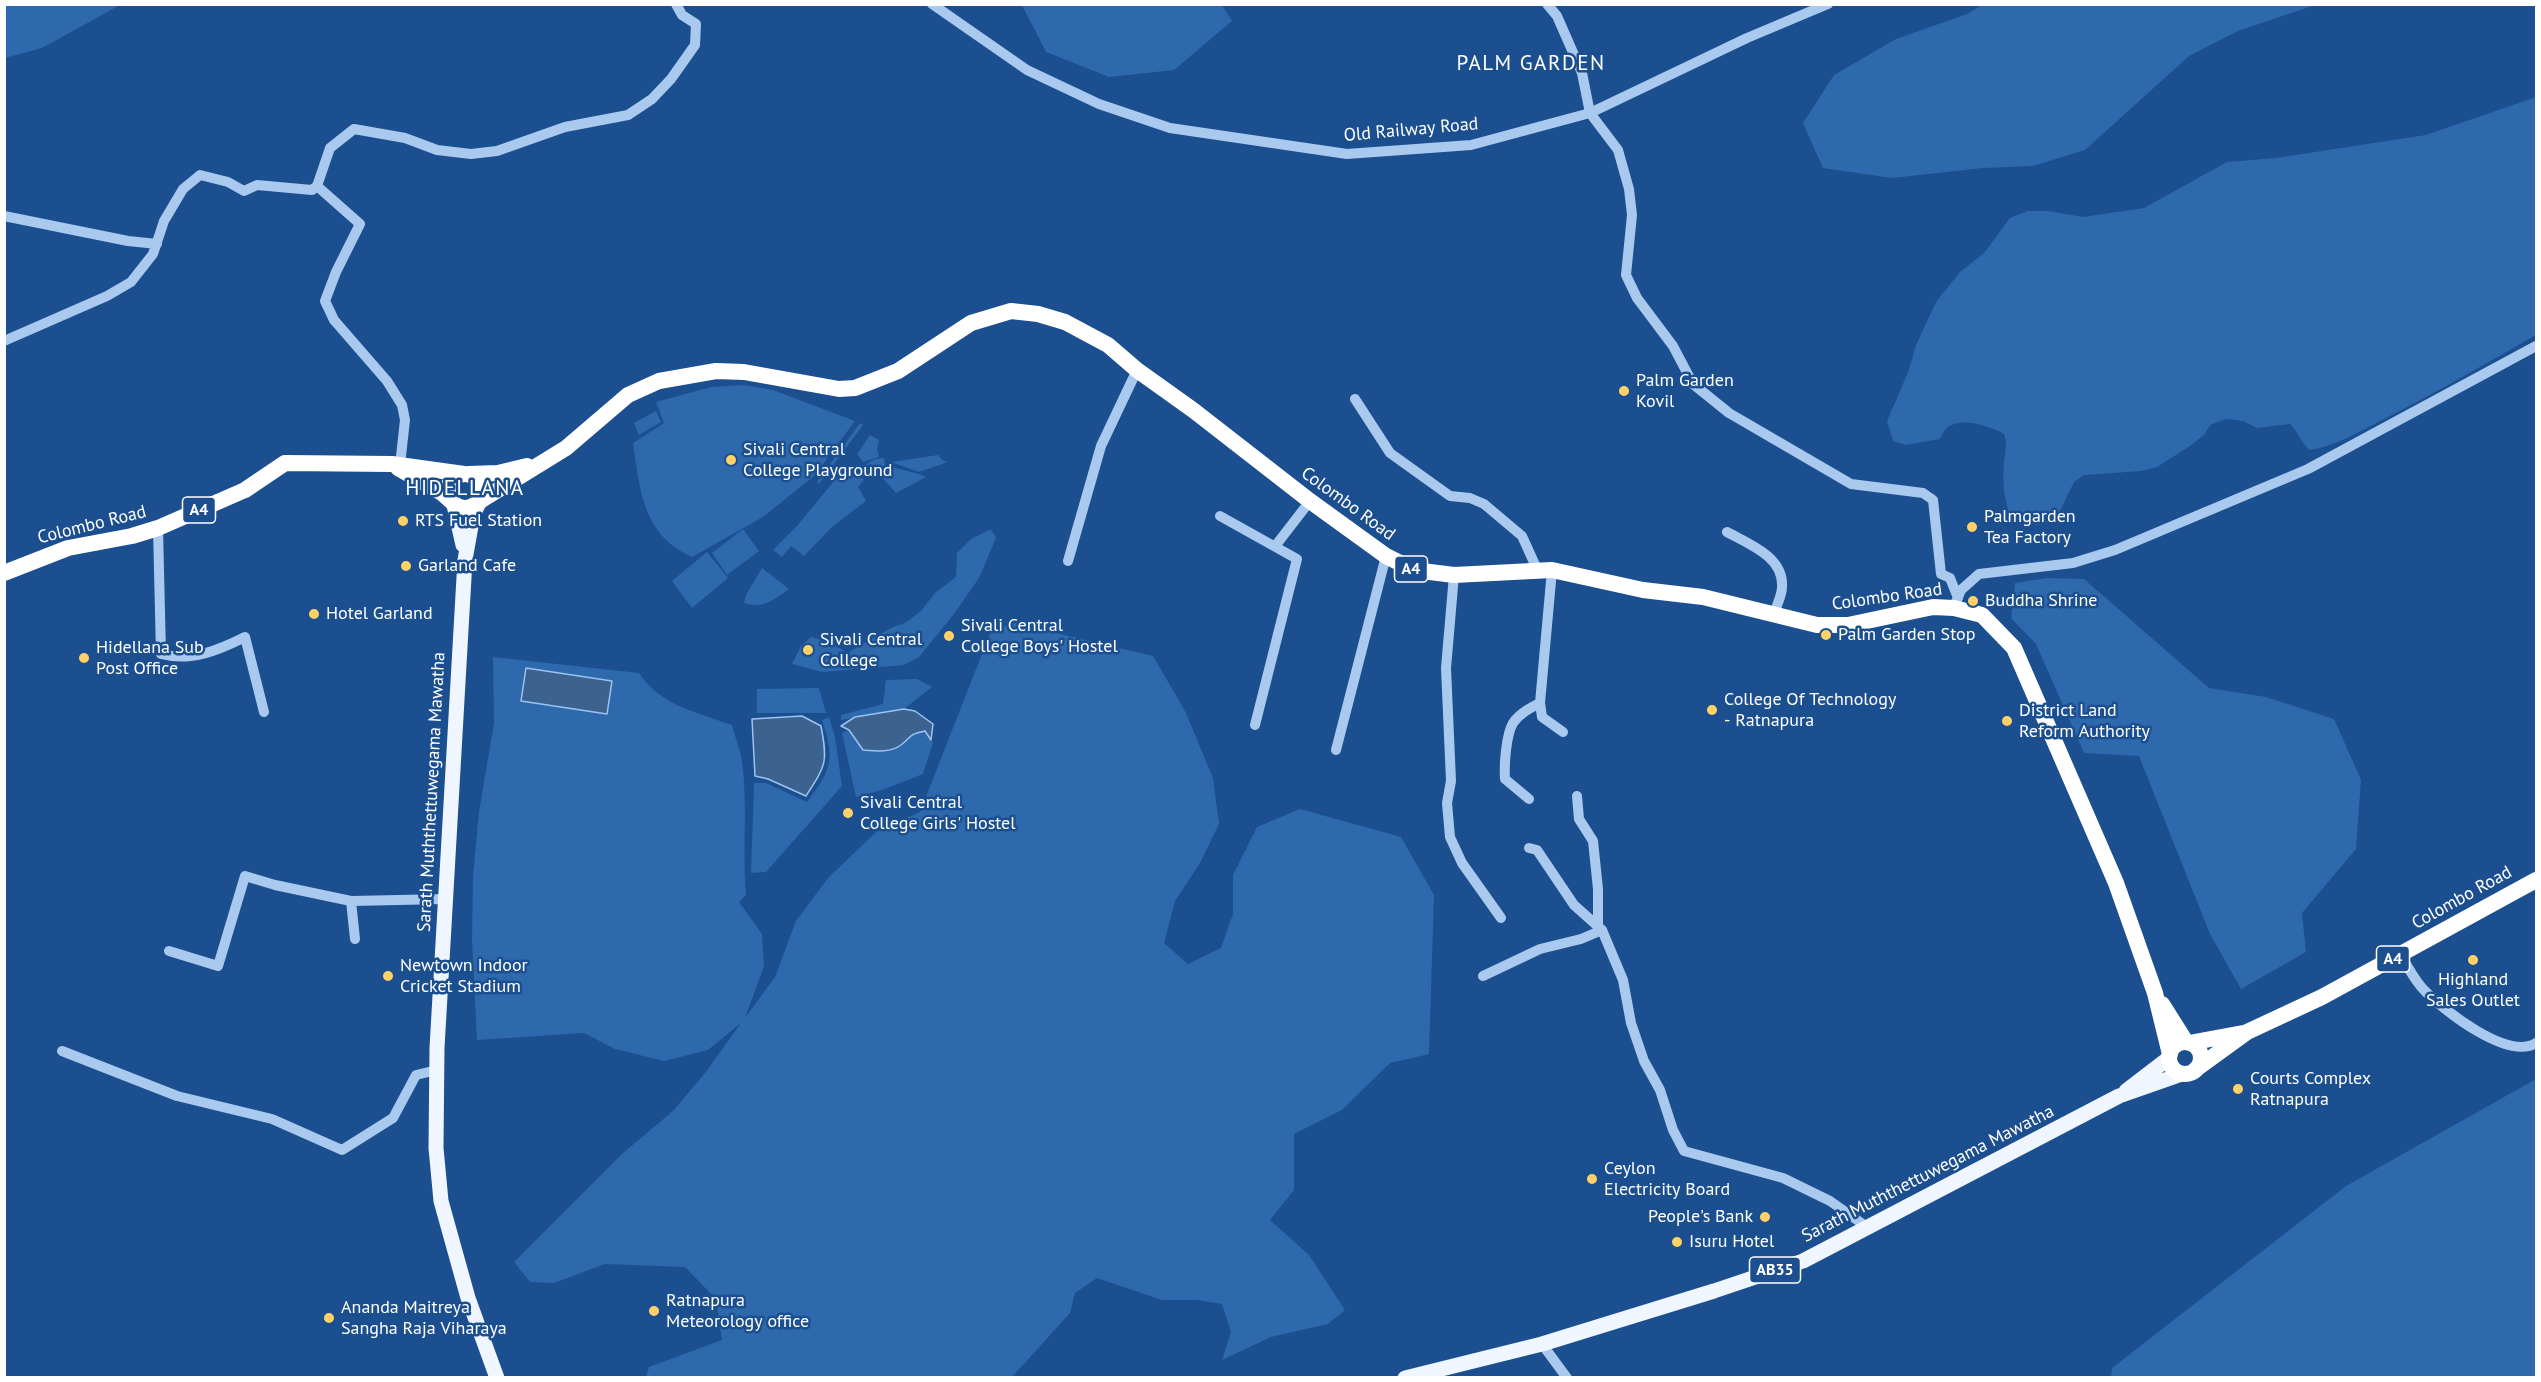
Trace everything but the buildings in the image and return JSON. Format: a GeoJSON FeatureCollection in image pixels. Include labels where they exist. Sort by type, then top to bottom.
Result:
{"type":"FeatureCollection","features":[{"type":"Feature","properties":{"kind":"highway","name":"Colombo Road"},"geometry":{"type":"LineString","coordinates":[[480,502],[566,448],[628,395],[659,381],[716,371],[744,372],[839,389],[855,388],[898,371],[971,323],[1011,311],[1038,314],[1065,322],[1108,345],[1137,370],[1193,410],[1310,501],[1386,556],[1414,570],[1454,575],[1544,569],[1643,590],[1703,597],[1817,625],[1848,625],[1956,603],[1982,615],[2014,648],[2116,883],[2155,993],[2169,1056]]}},
{"type":"Feature","properties":{"kind":"highway","name":"Colombo Road"},"geometry":{"type":"LineString","coordinates":[[4,573],[69,548],[132,536],[158,528],[245,490],[285,463],[396,465],[466,474],[498,473],[542,463]]}},
{"type":"Feature","properties":{"kind":"highway","name":"Colombo Road"},"geometry":{"type":"LineString","coordinates":[[396,465],[442,493],[452,503]]}},
{"type":"Feature","properties":{"kind":"highway"},"geometry":{"type":"LineString","coordinates":[[466,474],[474,476],[482,484],[483,495],[480,502],[467,509],[452,503],[448,490],[453,479],[466,474]]}},
{"type":"Feature","properties":{"kind":"highway","name":"Colombo Road"},"geometry":{"type":"LineString","coordinates":[[2189,1071],[2247,1032],[2322,997],[2536,880]]}},
{"type":"Feature","properties":{"kind":"highway","name":"Colombo Road"},"geometry":{"type":"LineString","coordinates":[[2155,993],[2187,1043],[2247,1032]]}},
{"type":"Feature","properties":{"kind":"highway"},"geometry":{"type":"LineString","coordinates":[[2187,1043],[2198,1049],[2200,1059],[2189,1071],[2171,1066],[2169,1056],[2178,1044],[2187,1043]]}},
{"type":"Feature","properties":{"kind":"main road"},"geometry":{"type":"LineString","coordinates":[[465,560],[473,515],[480,502]]}},
{"type":"Feature","properties":{"kind":"main road"},"geometry":{"type":"LineString","coordinates":[[452,503],[459,523],[465,560]]}},
{"type":"Feature","properties":{"kind":"main road","name":"Sarath Muththettuwegama Mawatha"},"geometry":{"type":"LineString","coordinates":[[465,560],[437,1070],[436,1148],[441,1201],[468,1298],[497,1377]]}},
{"type":"Feature","properties":{"kind":"main road"},"geometry":{"type":"LineString","coordinates":[[2119,1096],[2169,1056]]}},
{"type":"Feature","properties":{"kind":"main road"},"geometry":{"type":"LineString","coordinates":[[2119,1096],[2189,1071]]}},
{"type":"Feature","properties":{"kind":"main road","name":"Sarath Muththettuwegama Mawatha"},"geometry":{"type":"LineString","coordinates":[[1405,1377],[1542,1344],[1803,1261],[2119,1096]]}},
{"type":"Feature","properties":{"kind":"street"},"geometry":{"type":"LineString","coordinates":[[4,341],[107,296],[130,282],[153,255],[164,221],[183,189],[200,176],[228,182],[244,191],[257,185],[312,190],[318,186],[330,148],[354,129],[405,138],[437,150],[471,154],[497,151],[565,128],[628,115],[652,99],[665,86],[695,45],[696,24],[682,15],[676,4]]}},
{"type":"Feature","properties":{"kind":"street","name":"Old Railway Road"},"geometry":{"type":"LineString","coordinates":[[932,4],[1027,70],[1099,104],[1170,128],[1347,154],[1471,145],[1590,113],[1747,38],[1828,4]]}},
{"type":"Feature","properties":{"kind":"street"},"geometry":{"type":"LineString","coordinates":[[1547,4],[1557,16],[1582,74],[1590,113],[1618,150],[1629,189],[1632,215],[1626,275],[1636,298],[1673,346],[1693,384],[1729,413],[1851,484],[1923,493],[1932,500],[1941,574],[1950,578],[1956,603]]}},
{"type":"Feature","properties":{"kind":"street"},"geometry":{"type":"LineString","coordinates":[[318,186],[360,224],[336,272],[325,301],[334,320],[387,381],[402,405],[405,420],[396,465]]}},
{"type":"Feature","properties":{"kind":"street"},"geometry":{"type":"LineString","coordinates":[[4,216],[128,241],[157,244]]}},
{"type":"Feature","properties":{"kind":"street"},"geometry":{"type":"LineString","coordinates":[[1956,603],[1961,590],[1979,574],[2073,563],[2115,550],[2308,469],[2536,346]]}},
{"type":"Feature","properties":{"kind":"street"},"geometry":{"type":"LineString","coordinates":[[1068,561],[1101,446],[1137,370]]}},
{"type":"Feature","properties":{"kind":"street"},"geometry":{"type":"LineString","coordinates":[[1355,399],[1390,453],[1450,496],[1470,498],[1484,504],[1522,536],[1544,569],[1540,703],[1542,717],[1563,732]]}},
{"type":"Feature","properties":{"kind":"street"},"geometry":{"type":"LineString","coordinates":[[1276,546],[1310,501]]}},
{"type":"Feature","properties":{"kind":"street"},"geometry":{"type":"LineString","coordinates":[[1220,516],[1298,559],[1255,725]]}},
{"type":"Feature","properties":{"kind":"street"},"geometry":{"type":"LineString","coordinates":[[158,528],[161,654],[177,658],[216,651],[245,637],[264,712]]}},
{"type":"Feature","properties":{"kind":"street"},"geometry":{"type":"LineString","coordinates":[[1727,532],[1762,552],[1780,571],[1782,588],[1774,615]]}},
{"type":"Feature","properties":{"kind":"street"},"geometry":{"type":"LineString","coordinates":[[1336,750],[1386,556]]}},
{"type":"Feature","properties":{"kind":"street"},"geometry":{"type":"LineString","coordinates":[[1454,575],[1446,668],[1451,781],[1447,803],[1450,837],[1462,863],[1501,918]]}},
{"type":"Feature","properties":{"kind":"street"},"geometry":{"type":"LineString","coordinates":[[1529,799],[1505,780],[1503,765],[1513,724],[1525,711],[1540,703]]}},
{"type":"Feature","properties":{"kind":"street"},"geometry":{"type":"LineString","coordinates":[[1577,796],[1579,819],[1593,841],[1600,928],[1623,980],[1631,1023],[1644,1060],[1660,1090],[1673,1130],[1684,1151],[1783,1178],[1830,1201],[1867,1227]]}},
{"type":"Feature","properties":{"kind":"street"},"geometry":{"type":"LineString","coordinates":[[1530,848],[1537,850],[1574,905],[1600,928]]}},
{"type":"Feature","properties":{"kind":"street"},"geometry":{"type":"LineString","coordinates":[[169,951],[218,966],[245,876],[275,885],[351,901],[446,899]]}},
{"type":"Feature","properties":{"kind":"street"},"geometry":{"type":"LineString","coordinates":[[351,901],[355,939]]}},
{"type":"Feature","properties":{"kind":"street"},"geometry":{"type":"LineString","coordinates":[[1483,976],[1540,949],[1581,939],[1600,928]]}},
{"type":"Feature","properties":{"kind":"street"},"geometry":{"type":"LineString","coordinates":[[2400,955],[2422,988],[2461,1022],[2512,1047],[2536,1043]]}},
{"type":"Feature","properties":{"kind":"street"},"geometry":{"type":"LineString","coordinates":[[62,1051],[177,1096],[272,1119],[342,1150],[393,1118],[416,1075],[437,1070]]}},
{"type":"Feature","properties":{"kind":"street"},"geometry":{"type":"LineString","coordinates":[[1542,1344],[1567,1377]]}},
{"type":"Feature","properties":{"kind":"shaded area"},"geometry":{"type":"Polygon","coordinates":[[[5,4],[120,5],[42,48],[5,58],[5,4]]]}},
{"type":"Feature","properties":{"kind":"shaded area"},"geometry":{"type":"Polygon","coordinates":[[[1984,4],[2315,5],[2238,31],[2189,56],[2085,150],[2033,166],[1983,168],[1892,178],[1823,168],[1803,123],[1834,75],[1896,39],[1967,14],[1984,4]]]}},
{"type":"Feature","properties":{"kind":"shaded area"},"geometry":{"type":"Polygon","coordinates":[[[1022,5],[1222,5],[1232,21],[1174,70],[1109,77],[1046,52],[1022,5]]]}},
{"type":"Feature","properties":{"kind":"shaded area"},"geometry":{"type":"Polygon","coordinates":[[[2536,97],[2536,335],[2424,398],[2349,437],[2310,450],[2290,424],[2257,428],[2243,421],[2226,419],[2210,425],[2205,434],[2190,446],[2157,467],[2141,471],[2084,475],[2074,482],[2055,521],[2038,525],[2014,524],[2011,516],[2004,486],[2006,441],[2004,434],[1984,426],[1961,423],[1948,427],[1940,439],[1906,445],[1893,441],[1887,421],[1909,370],[1916,345],[1936,302],[1960,272],[1984,253],[2010,218],[2028,211],[2048,211],[2083,217],[2144,208],[2227,162],[2276,158],[2426,135],[2536,97]]]}},
{"type":"Feature","properties":{"kind":"shaded area","name":"Sivali Central College Playground"},"geometry":{"type":"Polygon","coordinates":[[[744,385],[773,390],[855,421],[814,476],[763,517],[692,557],[663,537],[654,524],[642,494],[633,443],[664,423],[656,402],[711,387],[744,385]]]}},
{"type":"Feature","properties":{"kind":"shaded area"},"geometry":{"type":"Polygon","coordinates":[[[656,411],[661,422],[639,435],[634,423],[656,411]]]}},
{"type":"Feature","properties":{"kind":"shaded area"},"geometry":{"type":"Polygon","coordinates":[[[860,423],[863,425],[819,484],[817,482],[860,423]]]}},
{"type":"Feature","properties":{"kind":"shaded area"},"geometry":{"type":"Polygon","coordinates":[[[870,435],[879,440],[877,450],[879,457],[863,462],[857,454],[870,435]]]}},
{"type":"Feature","properties":{"kind":"shaded area"},"geometry":{"type":"Polygon","coordinates":[[[938,455],[943,461],[948,462],[919,472],[891,462],[938,455]]]}},
{"type":"Feature","properties":{"kind":"shaded area"},"geometry":{"type":"Polygon","coordinates":[[[884,458],[885,466],[878,472],[871,473],[865,465],[875,459],[884,458]]]}},
{"type":"Feature","properties":{"kind":"shaded area"},"geometry":{"type":"Polygon","coordinates":[[[847,465],[864,480],[858,487],[866,501],[832,527],[804,556],[791,546],[782,557],[773,550],[797,526],[847,465]]]}},
{"type":"Feature","properties":{"kind":"shaded area"},"geometry":{"type":"Polygon","coordinates":[[[888,466],[926,477],[896,493],[880,475],[888,466]]]}},
{"type":"Feature","properties":{"kind":"shaded area"},"geometry":{"type":"Polygon","coordinates":[[[743,529],[759,551],[727,575],[712,553],[743,529]]]}},
{"type":"Feature","properties":{"kind":"shaded area"},"geometry":{"type":"Polygon","coordinates":[[[991,529],[996,538],[979,578],[954,614],[919,657],[904,665],[822,672],[792,664],[801,646],[811,637],[832,643],[847,653],[893,627],[905,623],[921,611],[935,593],[956,577],[957,553],[971,539],[991,529]]]}},
{"type":"Feature","properties":{"kind":"shaded area"},"geometry":{"type":"Polygon","coordinates":[[[707,552],[728,578],[692,608],[672,581],[707,552]]]}},
{"type":"Feature","properties":{"kind":"shaded area"},"geometry":{"type":"Polygon","coordinates":[[[762,568],[789,589],[763,604],[744,603],[746,595],[762,568]]]}},
{"type":"Feature","properties":{"kind":"shaded area"},"geometry":{"type":"Polygon","coordinates":[[[2047,578],[2084,579],[2209,688],[2266,697],[2334,719],[2361,780],[2356,849],[2302,913],[2306,952],[2241,989],[2210,934],[2139,756],[2084,753],[2036,644],[2011,618],[2015,583],[2047,578]]]}},
{"type":"Feature","properties":{"kind":"shaded area"},"geometry":{"type":"Polygon","coordinates":[[[1020,621],[1060,634],[1153,656],[1185,711],[1213,778],[1219,824],[1200,863],[1175,901],[1164,943],[1188,964],[1221,948],[1233,914],[1233,875],[1257,827],[1300,809],[1401,837],[1434,895],[1429,1054],[1390,1063],[1342,1110],[1294,1134],[1294,1190],[1270,1220],[1309,1255],[1345,1310],[1328,1324],[1271,1337],[1222,1360],[1231,1332],[1222,1304],[1197,1300],[1162,1300],[1097,1278],[1075,1293],[1070,1313],[1012,1377],[646,1377],[649,1367],[722,1340],[716,1299],[685,1267],[605,1264],[554,1283],[530,1282],[514,1262],[623,1153],[673,1111],[705,1073],[741,1023],[708,1050],[664,1061],[615,1049],[584,1033],[477,1040],[472,940],[473,876],[479,812],[494,723],[493,657],[639,673],[648,684],[669,701],[732,725],[742,761],[745,795],[746,895],[739,902],[762,934],[764,966],[745,1018],[775,977],[796,921],[828,878],[876,832],[920,812],[991,631],[1020,621]]]}},
{"type":"Feature","properties":{"kind":"shaded area"},"geometry":{"type":"Polygon","coordinates":[[[526,668],[612,681],[607,714],[521,701],[526,668]]]}},
{"type":"Feature","properties":{"kind":"shaded area"},"geometry":{"type":"Polygon","coordinates":[[[917,679],[932,687],[904,709],[841,720],[841,715],[883,704],[886,680],[917,679]]]}},
{"type":"Feature","properties":{"kind":"shaded area"},"geometry":{"type":"Polygon","coordinates":[[[819,688],[826,713],[757,713],[757,689],[819,688]]]}},
{"type":"Feature","properties":{"kind":"shaded area"},"geometry":{"type":"Polygon","coordinates":[[[904,709],[915,711],[933,724],[931,740],[925,731],[913,735],[892,749],[863,750],[849,730],[841,726],[855,717],[904,709]]]}},
{"type":"Feature","properties":{"kind":"shaded area"},"geometry":{"type":"Polygon","coordinates":[[[802,716],[821,726],[825,756],[818,777],[806,796],[768,779],[755,776],[752,719],[802,716]]]}},
{"type":"Feature","properties":{"kind":"shaded area"},"geometry":{"type":"Polygon","coordinates":[[[829,717],[835,737],[842,786],[766,872],[751,873],[754,783],[766,783],[807,802],[822,781],[829,763],[829,745],[822,720],[829,717]]]}},
{"type":"Feature","properties":{"kind":"shaded area"},"geometry":{"type":"Polygon","coordinates":[[[849,730],[863,750],[878,751],[897,748],[913,735],[925,731],[933,743],[923,774],[882,790],[856,797],[842,733],[849,730]]]}},
{"type":"Feature","properties":{"kind":"shaded area"},"geometry":{"type":"Polygon","coordinates":[[[2536,1079],[2536,1377],[2111,1377],[2112,1368],[2346,1186],[2536,1079]]]}},
{"type":"Feature","properties":{"kind":"place","name":"Palm Garden Kovil"},"geometry":{"type":"Point","coordinates":[1624,391]}},
{"type":"Feature","properties":{"kind":"place","name":"Sivali Central College Playground"},"geometry":{"type":"Point","coordinates":[731,460]}},
{"type":"Feature","properties":{"kind":"place","name":"RTS Fuel Station"},"geometry":{"type":"Point","coordinates":[403,521]}},
{"type":"Feature","properties":{"kind":"place","name":"Palmgarden Tea Factory"},"geometry":{"type":"Point","coordinates":[1972,527]}},
{"type":"Feature","properties":{"kind":"place","name":"Garland Cafe"},"geometry":{"type":"Point","coordinates":[406,566]}},
{"type":"Feature","properties":{"kind":"place","name":"Buddha Shrine"},"geometry":{"type":"Point","coordinates":[1973,601]}},
{"type":"Feature","properties":{"kind":"place","name":"Hotel Garland"},"geometry":{"type":"Point","coordinates":[314,614]}},
{"type":"Feature","properties":{"kind":"place","name":"Palm Garden Stop"},"geometry":{"type":"Point","coordinates":[1826,635]}},
{"type":"Feature","properties":{"kind":"place","name":"Sivali Central College Boys' Hostel"},"geometry":{"type":"Point","coordinates":[949,636]}},
{"type":"Feature","properties":{"kind":"place","name":"Sivali Central College"},"geometry":{"type":"Point","coordinates":[808,650]}},
{"type":"Feature","properties":{"kind":"place","name":"Hidellana Sub Post Office"},"geometry":{"type":"Point","coordinates":[84,658]}},
{"type":"Feature","properties":{"kind":"place","name":"College Of Technology - Ratnapura"},"geometry":{"type":"Point","coordinates":[1712,710]}},
{"type":"Feature","properties":{"kind":"place","name":"District Land Reform Authority"},"geometry":{"type":"Point","coordinates":[2007,721]}},
{"type":"Feature","properties":{"kind":"place","name":"Sivali Central College Girls' Hostel"},"geometry":{"type":"Point","coordinates":[848,813]}},
{"type":"Feature","properties":{"kind":"place","name":"Highland Sales Outlet"},"geometry":{"type":"Point","coordinates":[2473,960]}},
{"type":"Feature","properties":{"kind":"place","name":"Newtown Indoor Cricket Stadium"},"geometry":{"type":"Point","coordinates":[388,976]}},
{"type":"Feature","properties":{"kind":"place","name":"Courts Complex Ratnapura"},"geometry":{"type":"Point","coordinates":[2238,1089]}},
{"type":"Feature","properties":{"kind":"place","name":"Ceylon Electricity Board"},"geometry":{"type":"Point","coordinates":[1592,1179]}},
{"type":"Feature","properties":{"kind":"place","name":"People's Bank"},"geometry":{"type":"Point","coordinates":[1765,1217]}},
{"type":"Feature","properties":{"kind":"place","name":"Isuru Hotel"},"geometry":{"type":"Point","coordinates":[1677,1242]}},
{"type":"Feature","properties":{"kind":"place","name":"Ratnapura Meteorology office"},"geometry":{"type":"Point","coordinates":[654,1311]}},
{"type":"Feature","properties":{"kind":"place","name":"Ananda Maitreya Sangha Raja Viharaya"},"geometry":{"type":"Point","coordinates":[329,1318]}},
{"type":"Feature","properties":{"kind":"district","name":"PALM GARDEN"},"geometry":{"type":"Point","coordinates":[1531,64]}},
{"type":"Feature","properties":{"kind":"district","name":"HIDELLANA"},"geometry":{"type":"Point","coordinates":[465,489]}}]}
